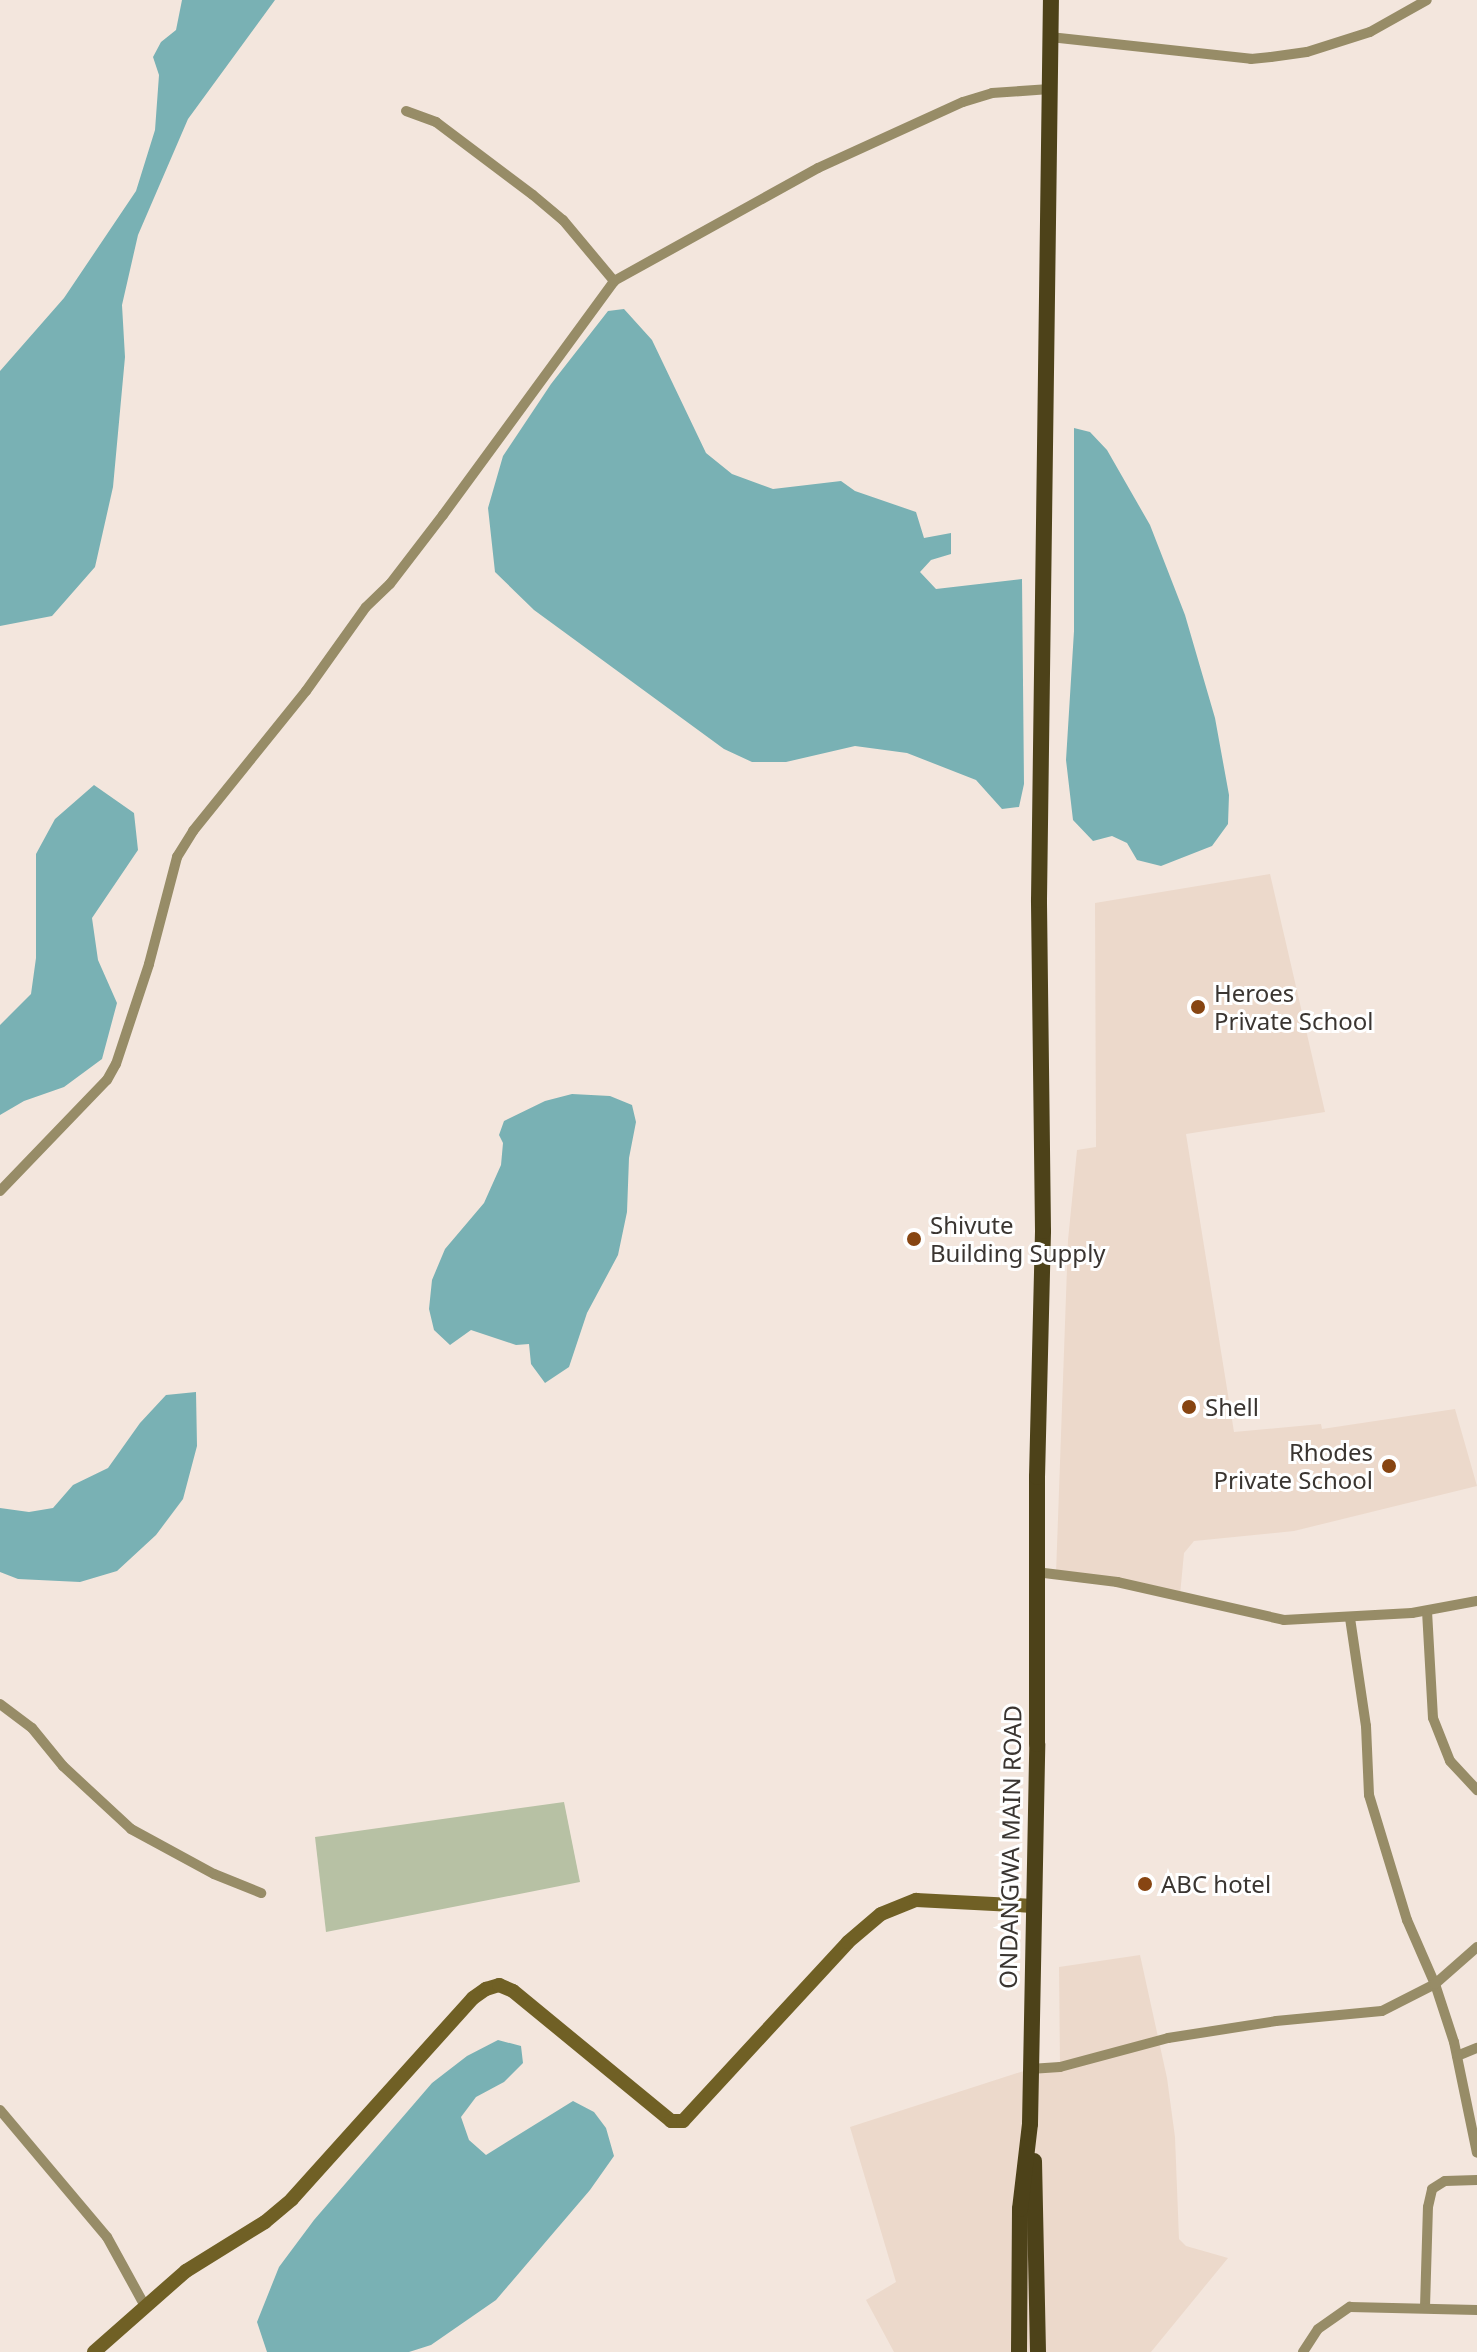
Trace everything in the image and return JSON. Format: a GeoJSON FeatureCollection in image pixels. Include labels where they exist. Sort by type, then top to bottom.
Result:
{"type":"FeatureCollection","features":[{"type":"Feature","properties":{"kind":"main road","name":"ONDANGWA MAIN ROAD"},"geometry":{"type":"LineString","coordinates":[[1019,2352],[1020,2209],[1030,2124],[1043,1231],[1039,900],[1051,0]]}},
{"type":"Feature","properties":{"kind":"main road","name":"ONDANGWA MAIN ROAD"},"geometry":{"type":"LineString","coordinates":[[1030,2124],[1034,2153],[1038,2352]]}},
{"type":"Feature","properties":{"kind":"street"},"geometry":{"type":"LineString","coordinates":[[1050,37],[1251,59],[1307,52],[1357,37],[1427,0]]}},
{"type":"Feature","properties":{"kind":"street"},"geometry":{"type":"LineString","coordinates":[[0,1191],[107,1080],[116,1064],[149,964],[173,868],[193,831],[306,691],[366,607],[390,584],[614,281],[818,168],[963,102],[992,93],[1050,89]]}},
{"type":"Feature","properties":{"kind":"street"},"geometry":{"type":"LineString","coordinates":[[406,111],[436,122],[533,195],[563,220],[614,281]]}},
{"type":"Feature","properties":{"kind":"street"},"geometry":{"type":"LineString","coordinates":[[1036,1572],[1117,1582],[1284,1620],[1427,1611],[1477,1601]]}},
{"type":"Feature","properties":{"kind":"street"},"geometry":{"type":"LineString","coordinates":[[1427,1611],[1433,1718],[1450,1761],[1477,1790]]}},
{"type":"Feature","properties":{"kind":"street"},"geometry":{"type":"LineString","coordinates":[[1350,1618],[1366,1726],[1369,1795],[1407,1920],[1435,1984],[1457,2056],[1477,2153]]}},
{"type":"Feature","properties":{"kind":"street"},"geometry":{"type":"LineString","coordinates":[[0,1704],[32,1728],[63,1766],[131,1829],[214,1874],[261,1893]]}},
{"type":"Feature","properties":{"kind":"street"},"geometry":{"type":"LineString","coordinates":[[94,2352],[186,2271],[265,2222],[292,2199],[473,1998],[486,1989],[499,1985],[513,1991],[671,2121],[683,2121],[848,1942],[881,1914],[916,1900],[1033,1906]]}},
{"type":"Feature","properties":{"kind":"street"},"geometry":{"type":"LineString","coordinates":[[1030,2069],[1060,2067],[1196,2033],[1276,2021],[1382,2011],[1435,1984],[1477,1947]]}},
{"type":"Feature","properties":{"kind":"street"},"geometry":{"type":"LineString","coordinates":[[1457,2056],[1477,2048]]}},
{"type":"Feature","properties":{"kind":"street"},"geometry":{"type":"LineString","coordinates":[[0,2110],[107,2237],[146,2308]]}},
{"type":"Feature","properties":{"kind":"street"},"geometry":{"type":"LineString","coordinates":[[1425,2307],[1430,2195],[1437,2184],[1445,2181],[1477,2180]]}},
{"type":"Feature","properties":{"kind":"street"},"geometry":{"type":"LineString","coordinates":[[1303,2352],[1318,2329],[1350,2307],[1477,2310]]}},
{"type":"Feature","properties":{"kind":"shaded area"},"geometry":{"type":"Polygon","coordinates":[[[1270,874],[1325,1112],[1186,1134],[1234,1432],[1321,1424],[1322,1429],[1455,1409],[1477,1486],[1294,1531],[1194,1541],[1184,1553],[1180,1595],[1056,1574],[1068,1240],[1077,1150],[1096,1147],[1095,903],[1270,874]]]}},
{"type":"Feature","properties":{"kind":"shaded area"},"geometry":{"type":"Polygon","coordinates":[[[1140,1955],[1167,2078],[1175,2137],[1179,2239],[1186,2246],[1228,2258],[1151,2352],[894,2352],[866,2300],[896,2282],[850,2127],[1030,2069],[1060,2067],[1059,1967],[1140,1955]]]}},
{"type":"Feature","properties":{"kind":"green space"},"geometry":{"type":"Polygon","coordinates":[[[564,1802],[580,1882],[326,1932],[315,1837],[564,1802]]]}},
{"type":"Feature","properties":{"kind":"water"},"geometry":{"type":"Polygon","coordinates":[[[182,0],[275,0],[188,119],[138,235],[122,305],[125,357],[113,487],[95,567],[52,616],[0,626],[0,371],[64,298],[136,191],[155,130],[159,75],[153,57],[161,42],[176,30],[182,0]]]}},
{"type":"Feature","properties":{"kind":"water"},"geometry":{"type":"Polygon","coordinates":[[[624,309],[652,340],[706,453],[732,474],[773,489],[841,481],[855,491],[916,512],[924,538],[951,533],[951,554],[931,560],[920,572],[936,589],[1022,579],[1024,784],[1019,807],[1002,809],[976,780],[907,753],[855,746],[786,762],[752,762],[724,749],[534,610],[495,572],[488,508],[503,456],[551,384],[608,311],[624,309]]]}},
{"type":"Feature","properties":{"kind":"water"},"geometry":{"type":"Polygon","coordinates":[[[1074,428],[1090,432],[1107,450],[1150,525],[1185,615],[1215,718],[1229,795],[1228,824],[1212,846],[1161,866],[1137,860],[1127,843],[1112,836],[1093,841],[1073,820],[1066,760],[1074,631],[1074,428]]]}},
{"type":"Feature","properties":{"kind":"water"},"geometry":{"type":"Polygon","coordinates":[[[94,785],[134,813],[138,850],[92,918],[98,960],[117,1003],[102,1059],[64,1087],[24,1101],[0,1115],[0,1025],[31,994],[36,958],[36,854],[55,819],[94,785]]]}},
{"type":"Feature","properties":{"kind":"water"},"geometry":{"type":"Polygon","coordinates":[[[572,1094],[610,1096],[632,1105],[636,1122],[629,1158],[627,1212],[618,1255],[587,1313],[569,1367],[545,1383],[531,1364],[529,1344],[516,1345],[471,1330],[450,1345],[434,1330],[429,1309],[432,1280],[445,1249],[484,1203],[501,1165],[503,1143],[499,1135],[504,1121],[545,1101],[572,1094]]]}},
{"type":"Feature","properties":{"kind":"water"},"geometry":{"type":"Polygon","coordinates":[[[196,1392],[197,1446],[183,1499],[156,1535],[117,1571],[80,1582],[18,1579],[0,1572],[0,1508],[29,1512],[53,1508],[73,1485],[108,1468],[140,1423],[166,1395],[196,1392]]]}},
{"type":"Feature","properties":{"kind":"water"},"geometry":{"type":"Polygon","coordinates":[[[498,2040],[521,2046],[523,2063],[504,2082],[476,2097],[461,2117],[469,2140],[486,2155],[573,2101],[594,2112],[606,2128],[614,2156],[590,2190],[496,2300],[431,2345],[409,2352],[267,2352],[257,2322],[279,2267],[314,2220],[432,2083],[467,2056],[498,2040]]]}},
{"type":"Feature","properties":{"kind":"place","name":"Heroes Private School"},"geometry":{"type":"Point","coordinates":[1198,1007]}},
{"type":"Feature","properties":{"kind":"place","name":"Shivute Building Supply"},"geometry":{"type":"Point","coordinates":[914,1239]}},
{"type":"Feature","properties":{"kind":"place","name":"Shell"},"geometry":{"type":"Point","coordinates":[1189,1407]}},
{"type":"Feature","properties":{"kind":"place","name":"Rhodes Private School"},"geometry":{"type":"Point","coordinates":[1389,1466]}},
{"type":"Feature","properties":{"kind":"place","name":"ABC hotel"},"geometry":{"type":"Point","coordinates":[1145,1884]}}]}
